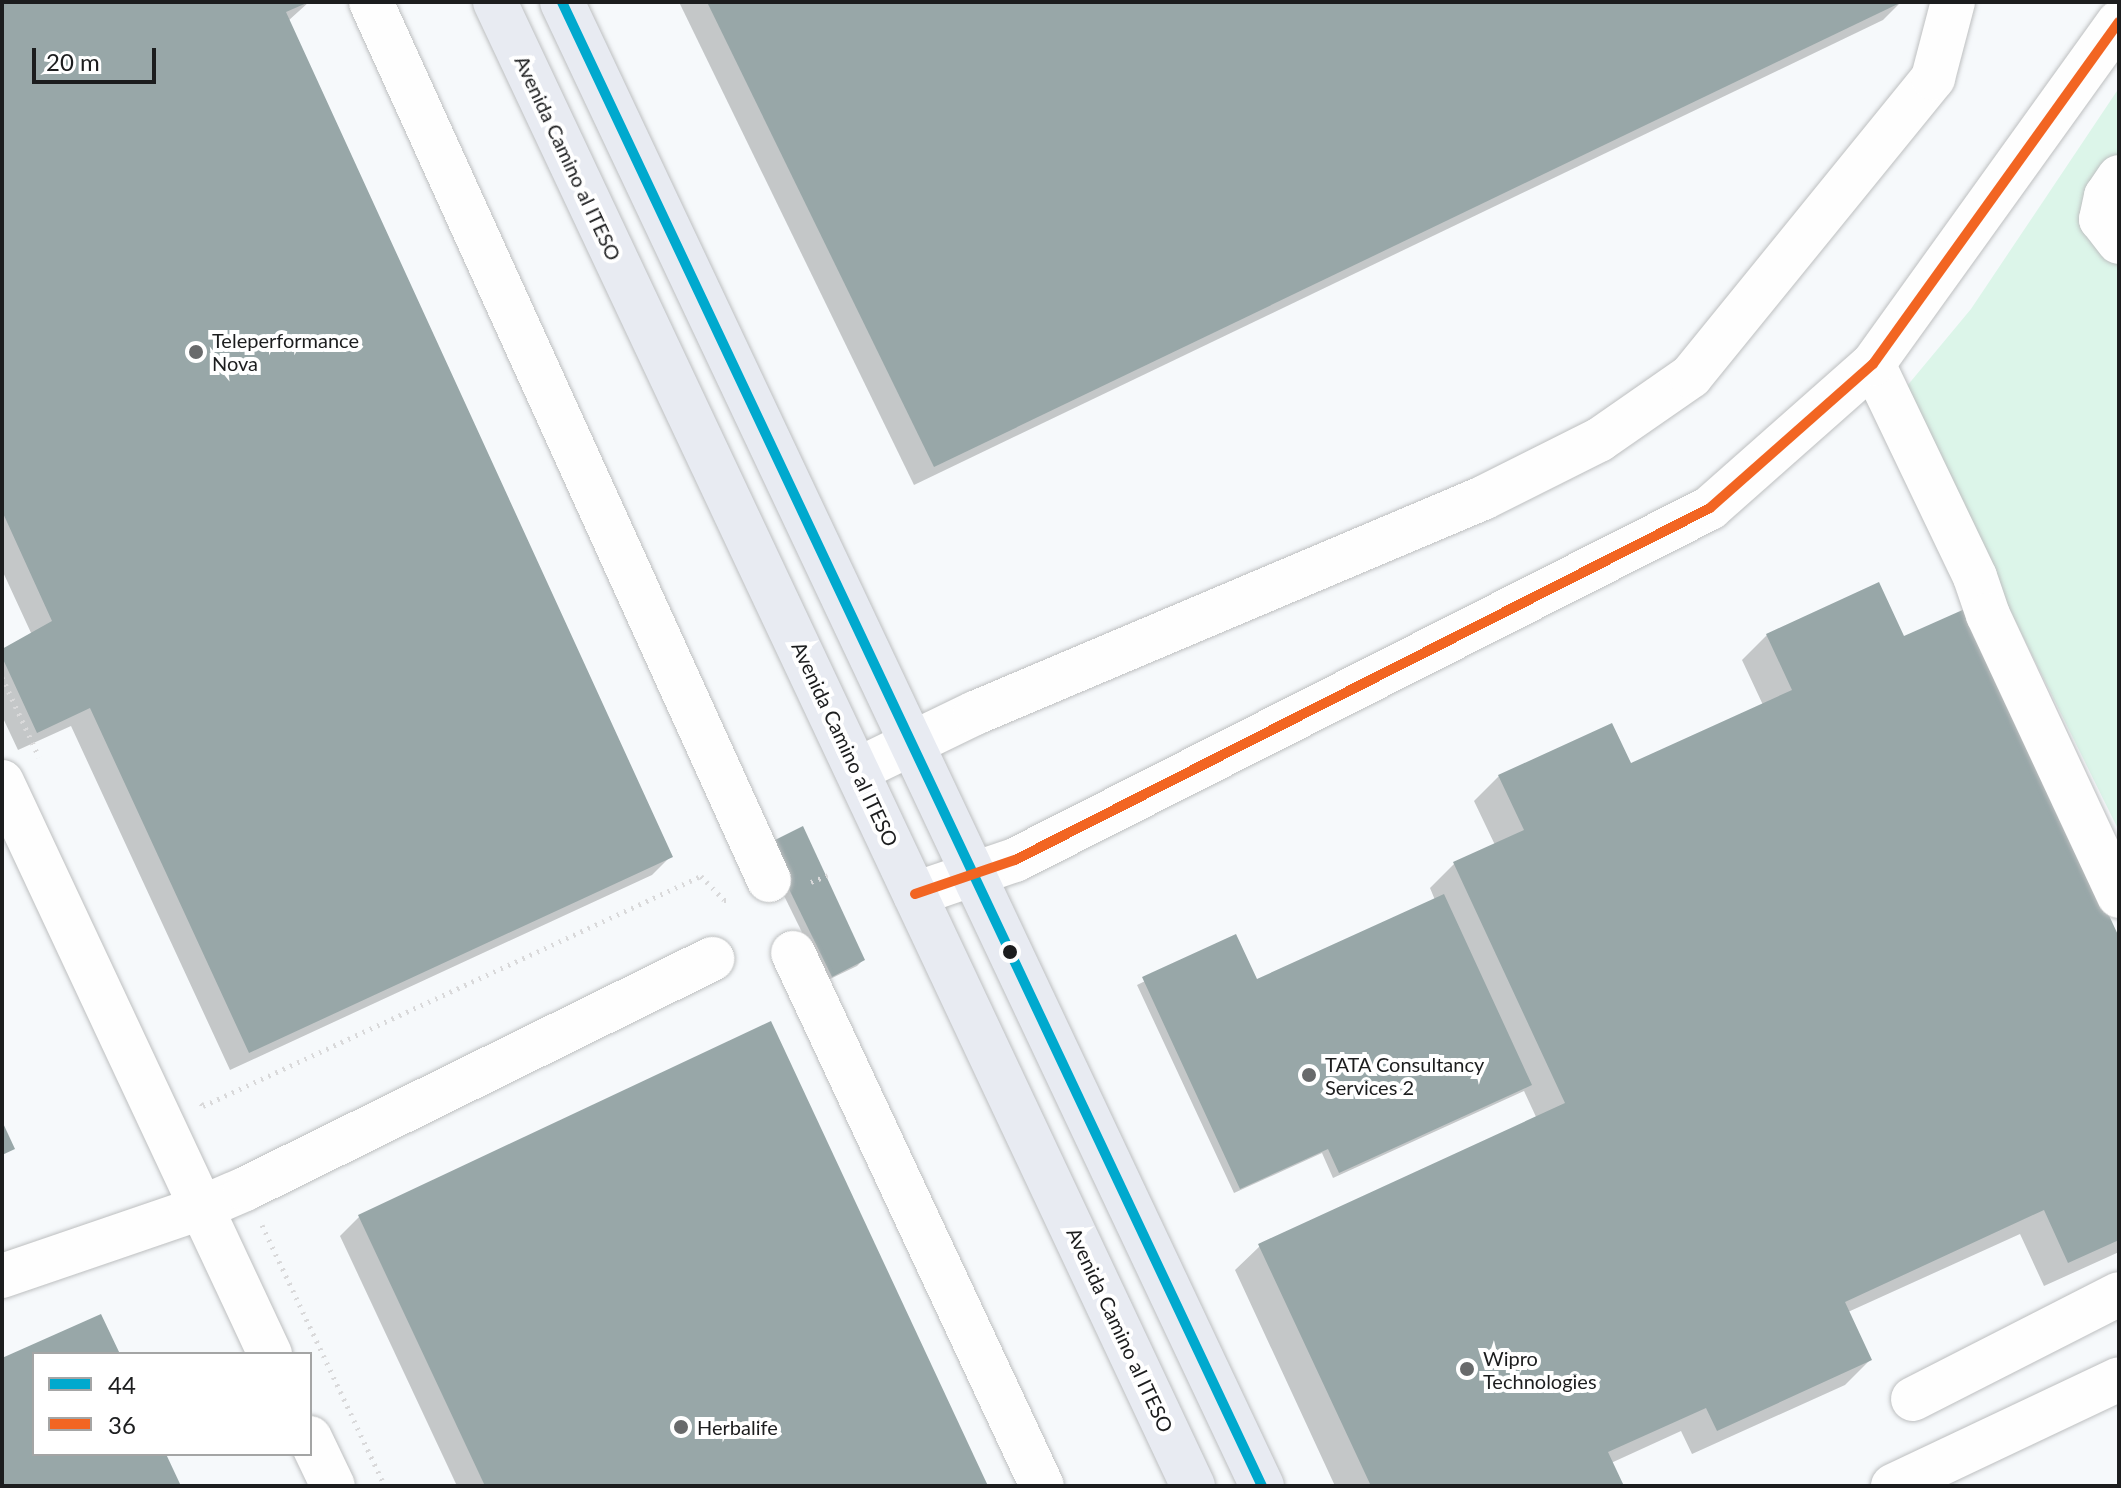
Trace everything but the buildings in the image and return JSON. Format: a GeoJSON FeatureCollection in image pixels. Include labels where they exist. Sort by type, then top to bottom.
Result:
{"type":"FeatureCollection","features":[{"type":"Feature","properties":{"kind":"main road","name":"Avenida Camino al ITESO"},"geometry":{"type":"LineString","coordinates":[[495,2],[1193,1486]]}},
{"type":"Feature","properties":{"kind":"main road"},"geometry":{"type":"LineString","coordinates":[[562,2],[1262,1486]]}},
{"type":"Feature","properties":{"kind":"street"},"geometry":{"type":"LineString","coordinates":[[371,2],[770,889]]}},
{"type":"Feature","properties":{"kind":"street"},"geometry":{"type":"LineString","coordinates":[[857,770],[975,713],[1483,498],[1599,440],[1691,376],[1933,78],[1953,2]]}},
{"type":"Feature","properties":{"kind":"street"},"geometry":{"type":"LineString","coordinates":[[915,894],[1015,860],[1710,508],[1873,364],[2119,22]]}},
{"type":"Feature","properties":{"kind":"street"},"geometry":{"type":"LineString","coordinates":[[2119,177],[2106,196],[2101,219],[2119,242]]}},
{"type":"Feature","properties":{"kind":"street"},"geometry":{"type":"LineString","coordinates":[[1873,364],[1975,577],[1988,615],[2119,896]]}},
{"type":"Feature","properties":{"kind":"street"},"geometry":{"type":"LineString","coordinates":[[2,782],[269,1352]]}},
{"type":"Feature","properties":{"kind":"street"},"geometry":{"type":"LineString","coordinates":[[793,953],[1042,1486]]}},
{"type":"Feature","properties":{"kind":"street"},"geometry":{"type":"LineString","coordinates":[[2,1276],[201,1208],[245,1189],[712,959]]}},
{"type":"Feature","properties":{"kind":"street"},"geometry":{"type":"LineString","coordinates":[[1913,1399],[2119,1294]]}},
{"type":"Feature","properties":{"kind":"street"},"geometry":{"type":"LineString","coordinates":[[1893,1486],[2119,1379]]}},
{"type":"Feature","properties":{"kind":"street"},"geometry":{"type":"LineString","coordinates":[[312,1442],[333,1486]]}},
{"type":"Feature","properties":{"kind":"path"},"geometry":{"type":"LineString","coordinates":[[2,677],[42,763]]}},
{"type":"Feature","properties":{"kind":"path"},"geometry":{"type":"LineString","coordinates":[[203,1106],[701,876],[724,900],[828,875]]}},
{"type":"Feature","properties":{"kind":"path"},"geometry":{"type":"LineString","coordinates":[[196,1092],[210,1120]]}},
{"type":"Feature","properties":{"kind":"path"},"geometry":{"type":"LineString","coordinates":[[245,1189],[385,1486]]}},
{"type":"Feature","properties":{"kind":"green space"},"geometry":{"type":"Polygon","coordinates":[[[2119,88],[2119,831],[1902,392],[1971,309],[2119,88]]]}},
{"type":"Feature","properties":{"kind":"transit line","name":"44"},"geometry":{"type":"LineString","coordinates":[[562,2],[1262,1486]]}},
{"type":"Feature","properties":{"kind":"transit line","name":"36"},"geometry":{"type":"LineString","coordinates":[[915,894],[1015,860],[1710,508],[1873,364],[2119,22]]}},
{"type":"Feature","properties":{"kind":"place","name":"Teleperformance Nova"},"geometry":{"type":"Point","coordinates":[196,352]}},
{"type":"Feature","properties":{"kind":"place","name":"TATA Consultancy Services 2"},"geometry":{"type":"Point","coordinates":[1309,1075]}},
{"type":"Feature","properties":{"kind":"place","name":"Wipro Technologies"},"geometry":{"type":"Point","coordinates":[1467,1369]}},
{"type":"Feature","properties":{"kind":"place","name":"Herbalife"},"geometry":{"type":"Point","coordinates":[681,1427]}}]}
